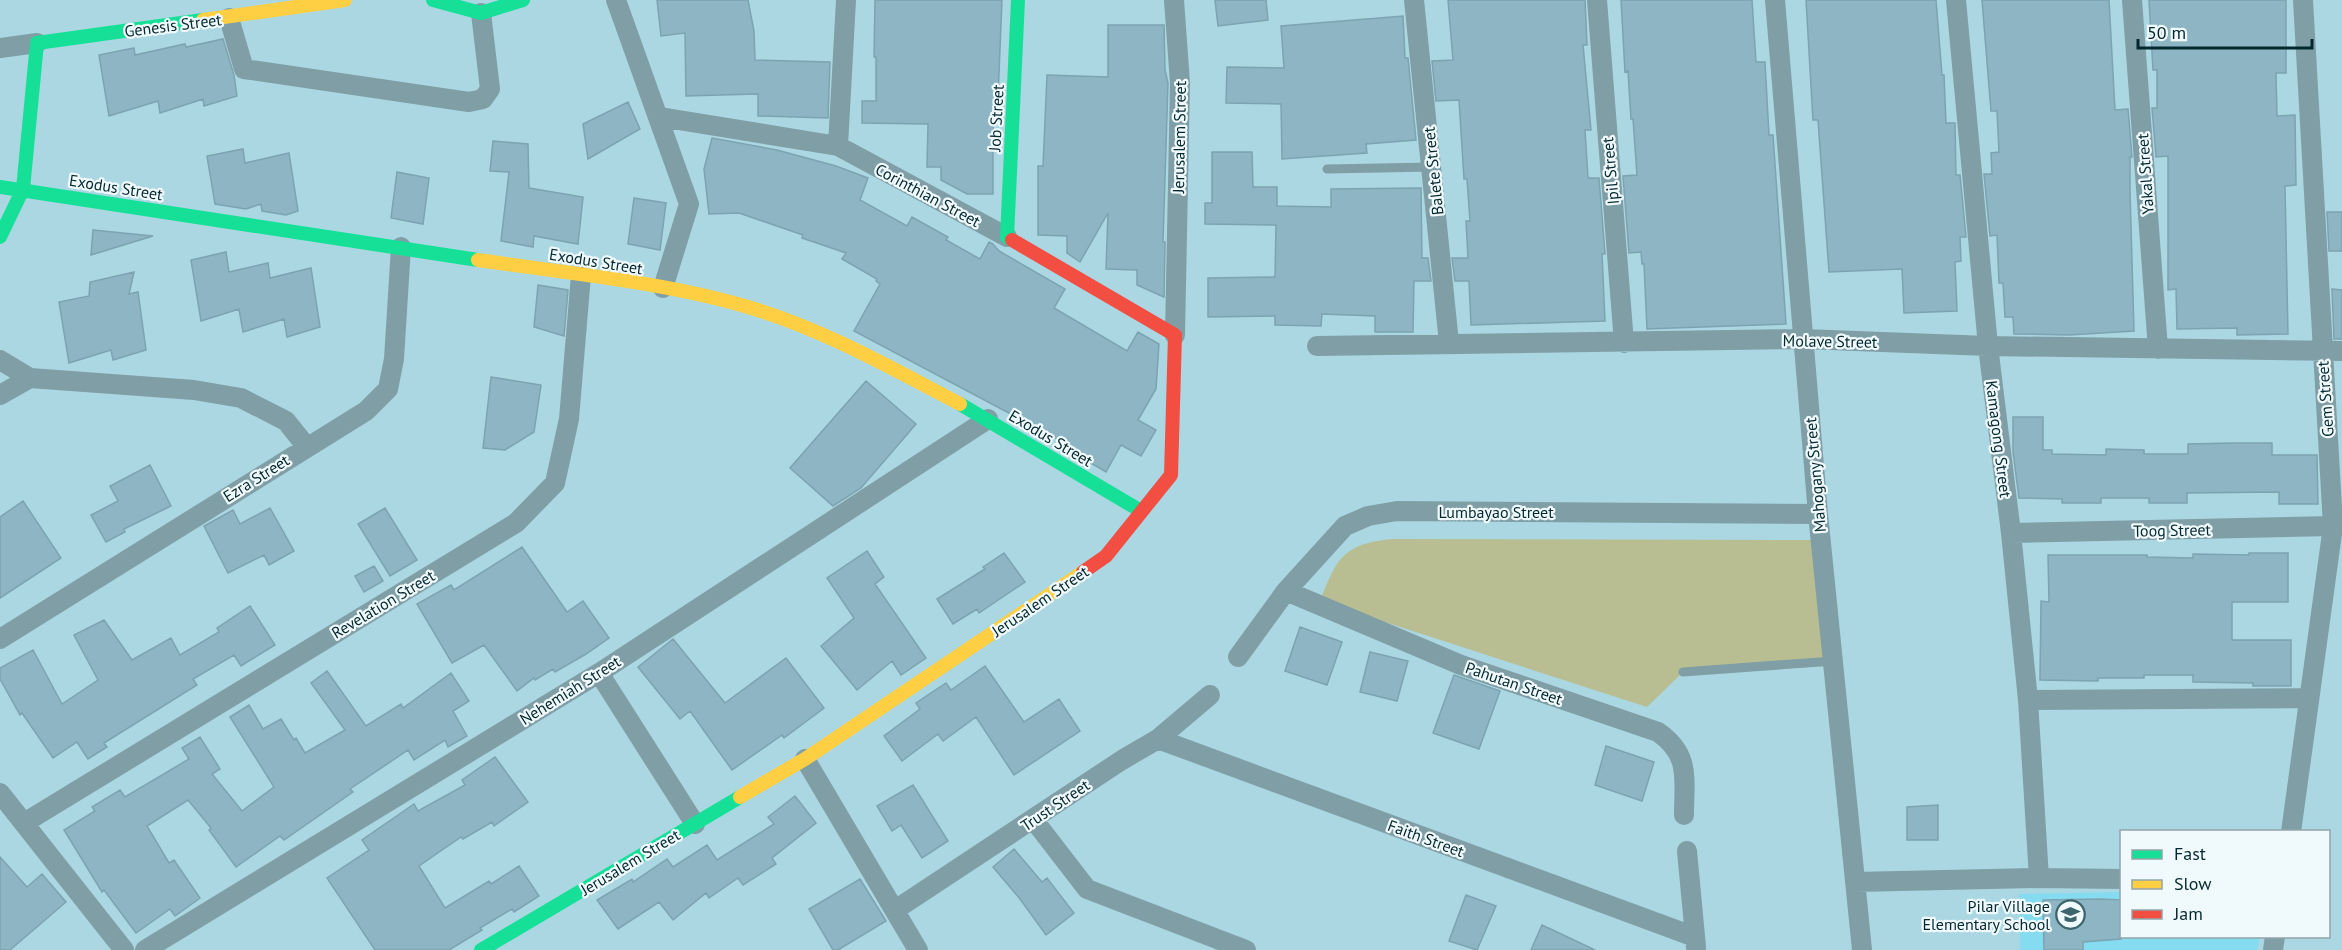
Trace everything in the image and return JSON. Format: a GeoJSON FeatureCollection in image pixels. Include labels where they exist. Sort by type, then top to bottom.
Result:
{"type":"FeatureCollection","features":[{"type":"Feature","properties":{"kind":"street","name":"Genesis Street"},"geometry":{"type":"LineString","coordinates":[[0,48],[229,18],[345,0]]}},
{"type":"Feature","properties":{"kind":"street"},"geometry":{"type":"LineString","coordinates":[[433,0],[481,13],[523,0]]}},
{"type":"Feature","properties":{"kind":"street"},"geometry":{"type":"LineString","coordinates":[[616,0],[660,117],[689,204],[663,288]]}},
{"type":"Feature","properties":{"kind":"street"},"geometry":{"type":"LineString","coordinates":[[838,146],[846,0]]}},
{"type":"Feature","properties":{"kind":"street","name":"Job Street"},"geometry":{"type":"LineString","coordinates":[[1007,237],[1018,0]]}},
{"type":"Feature","properties":{"kind":"street","name":"Jerusalem Street"},"geometry":{"type":"LineString","coordinates":[[481,950],[805,759],[1106,556],[1171,475],[1180,83],[1174,0]]}},
{"type":"Feature","properties":{"kind":"street","name":"Balete Street"},"geometry":{"type":"LineString","coordinates":[[1414,0],[1449,343]]}},
{"type":"Feature","properties":{"kind":"street","name":"Ipil Street"},"geometry":{"type":"LineString","coordinates":[[1597,0],[1624,343]]}},
{"type":"Feature","properties":{"kind":"street","name":"Mahogany Street"},"geometry":{"type":"LineString","coordinates":[[1775,0],[1818,514],[1862,950]]}},
{"type":"Feature","properties":{"kind":"street","name":"Kamagong Street"},"geometry":{"type":"LineString","coordinates":[[1956,0],[1988,346],[2011,533],[2028,700],[2039,878]]}},
{"type":"Feature","properties":{"kind":"street","name":"Yakal Street"},"geometry":{"type":"LineString","coordinates":[[2132,0],[2158,349]]}},
{"type":"Feature","properties":{"kind":"street","name":"Gem Street"},"geometry":{"type":"LineString","coordinates":[[2291,830],[2333,526],[2303,0]]}},
{"type":"Feature","properties":{"kind":"street"},"geometry":{"type":"LineString","coordinates":[[229,18],[244,69],[469,102],[483,99],[490,89],[481,13]]}},
{"type":"Feature","properties":{"kind":"street"},"geometry":{"type":"LineString","coordinates":[[0,237],[22,189],[37,43]]}},
{"type":"Feature","properties":{"kind":"street","name":"Corinthian Street"},"geometry":{"type":"LineString","coordinates":[[660,117],[838,146],[1007,237],[1175,335]]}},
{"type":"Feature","properties":{"kind":"street","name":"Exodus Street"},"geometry":{"type":"LineString","coordinates":[[0,187],[663,288],[748,307],[835,339],[988,419],[1141,511]]}},
{"type":"Feature","properties":{"kind":"street","name":"Ezra Street"},"geometry":{"type":"LineString","coordinates":[[0,639],[366,411],[388,389],[394,359],[401,248]]}},
{"type":"Feature","properties":{"kind":"street","name":"Revelation Street"},"geometry":{"type":"LineString","coordinates":[[24,823],[516,523],[555,483],[569,419],[581,275]]}},
{"type":"Feature","properties":{"kind":"street","name":"Molave Street"},"geometry":{"type":"LineString","coordinates":[[1317,346],[1803,339],[1988,346],[2342,351]]}},
{"type":"Feature","properties":{"kind":"street"},"geometry":{"type":"LineString","coordinates":[[0,360],[30,378],[194,390],[241,398],[286,421],[306,447]]}},
{"type":"Feature","properties":{"kind":"street"},"geometry":{"type":"LineString","coordinates":[[0,395],[30,378]]}},
{"type":"Feature","properties":{"kind":"street","name":"Nehemiah Street"},"geometry":{"type":"LineString","coordinates":[[145,950],[599,673],[988,419]]}},
{"type":"Feature","properties":{"kind":"street","name":"Lumbayao Street"},"geometry":{"type":"LineString","coordinates":[[1238,657],[1286,591],[1345,526],[1368,516],[1397,511],[1818,514]]}},
{"type":"Feature","properties":{"kind":"street","name":"Toog Street"},"geometry":{"type":"LineString","coordinates":[[2011,533],[2333,526]]}},
{"type":"Feature","properties":{"kind":"street","name":"Pahutan Street"},"geometry":{"type":"LineString","coordinates":[[1286,591],[1461,665],[1658,732],[1673,742],[1684,764],[1684,815]]}},
{"type":"Feature","properties":{"kind":"street"},"geometry":{"type":"LineString","coordinates":[[599,673],[694,824]]}},
{"type":"Feature","properties":{"kind":"street","name":"Trust Street"},"geometry":{"type":"LineString","coordinates":[[895,910],[1158,739],[1210,695]]}},
{"type":"Feature","properties":{"kind":"street"},"geometry":{"type":"LineString","coordinates":[[2028,700],[2308,698]]}},
{"type":"Feature","properties":{"kind":"street","name":"Faith Street"},"geometry":{"type":"LineString","coordinates":[[1158,739],[1695,944]]}},
{"type":"Feature","properties":{"kind":"street"},"geometry":{"type":"LineString","coordinates":[[805,759],[918,950]]}},
{"type":"Feature","properties":{"kind":"street"},"geometry":{"type":"LineString","coordinates":[[0,793],[124,950]]}},
{"type":"Feature","properties":{"kind":"street"},"geometry":{"type":"LineString","coordinates":[[1033,819],[1087,889],[1199,942],[1246,950]]}},
{"type":"Feature","properties":{"kind":"street"},"geometry":{"type":"LineString","coordinates":[[1687,851],[1695,944]]}},
{"type":"Feature","properties":{"kind":"street"},"geometry":{"type":"LineString","coordinates":[[1855,882],[2039,878],[2120,879]]}},
{"type":"Feature","properties":{"kind":"lane"},"geometry":{"type":"LineString","coordinates":[[1327,169],[1432,167]]}},
{"type":"Feature","properties":{"kind":"lane"},"geometry":{"type":"LineString","coordinates":[[1683,672],[1833,661]]}},
{"type":"Feature","properties":{"kind":"shaded area","name":"Pilar Village Elementary School"},"geometry":{"type":"Polygon","coordinates":[[[2120,892],[2120,938],[2260,938],[2257,950],[2020,950],[2019,894],[2120,892]]]}},
{"type":"Feature","properties":{"kind":"green space"},"geometry":{"type":"Polygon","coordinates":[[[1392,539],[1814,540],[1827,666],[1680,675],[1647,707],[1320,601],[1337,564],[1352,549],[1376,541],[1392,539]]]}},
{"type":"Feature","properties":{"kind":"building"},"geometry":{"type":"Polygon","coordinates":[[[657,0],[748,0],[754,31],[755,60],[830,62],[828,118],[758,116],[758,94],[686,96],[685,33],[661,36],[657,0]]]}},
{"type":"Feature","properties":{"kind":"building"},"geometry":{"type":"Polygon","coordinates":[[[875,0],[1002,0],[997,122],[993,122],[993,194],[967,194],[941,180],[941,167],[927,167],[928,124],[862,123],[862,101],[876,101],[875,0]]]}},
{"type":"Feature","properties":{"kind":"building"},"geometry":{"type":"Polygon","coordinates":[[[1215,0],[1266,0],[1268,20],[1218,26],[1215,0]]]}},
{"type":"Feature","properties":{"kind":"building"},"geometry":{"type":"Polygon","coordinates":[[[1448,0],[1585,0],[1587,45],[1583,45],[1591,130],[1585,130],[1588,178],[1599,178],[1605,254],[1602,254],[1605,321],[1471,325],[1469,281],[1455,281],[1452,258],[1468,258],[1466,221],[1470,221],[1467,179],[1464,179],[1459,100],[1436,101],[1432,61],[1453,60],[1448,0]]]}},
{"type":"Feature","properties":{"kind":"building"},"geometry":{"type":"Polygon","coordinates":[[[1621,0],[1752,0],[1756,62],[1765,62],[1769,135],[1773,135],[1786,324],[1647,329],[1644,264],[1642,264],[1641,252],[1629,253],[1623,176],[1637,175],[1628,71],[1625,72],[1621,0]]]}},
{"type":"Feature","properties":{"kind":"building"},"geometry":{"type":"Polygon","coordinates":[[[1806,0],[1936,0],[1942,75],[1944,75],[1946,123],[1955,123],[1956,175],[1960,175],[1966,237],[1960,237],[1961,261],[1955,262],[1957,311],[1904,313],[1902,269],[1829,272],[1818,120],[1813,120],[1806,0]]]}},
{"type":"Feature","properties":{"kind":"building"},"geometry":{"type":"Polygon","coordinates":[[[1982,0],[2109,0],[2115,110],[2128,109],[2132,157],[2130,157],[2130,191],[2134,331],[2069,335],[2014,334],[2013,317],[2005,317],[2003,283],[1999,283],[1997,235],[1990,236],[1984,174],[1992,174],[1991,153],[1999,152],[1997,111],[1991,111],[1982,0]]]}},
{"type":"Feature","properties":{"kind":"building"},"geometry":{"type":"Polygon","coordinates":[[[2149,0],[2286,0],[2286,73],[2276,73],[2277,116],[2295,115],[2296,185],[2285,186],[2288,334],[2237,335],[2237,328],[2177,329],[2176,289],[2168,290],[2168,156],[2156,157],[2152,108],[2157,108],[2157,70],[2153,70],[2149,0]]]}},
{"type":"Feature","properties":{"kind":"building"},"geometry":{"type":"Polygon","coordinates":[[[1403,16],[1405,58],[1408,58],[1416,140],[1366,144],[1367,153],[1282,159],[1281,104],[1226,103],[1227,67],[1284,68],[1281,26],[1403,16]]]}},
{"type":"Feature","properties":{"kind":"building"},"geometry":{"type":"Polygon","coordinates":[[[1108,25],[1164,25],[1165,70],[1168,83],[1163,242],[1165,242],[1164,297],[1137,285],[1137,270],[1106,269],[1108,213],[1080,262],[1067,253],[1067,236],[1038,235],[1038,166],[1043,166],[1047,75],[1108,77],[1108,25]]]}},
{"type":"Feature","properties":{"kind":"building"},"geometry":{"type":"Polygon","coordinates":[[[223,39],[234,75],[237,96],[204,106],[203,99],[160,113],[158,101],[109,116],[99,55],[134,48],[135,55],[185,44],[186,47],[223,39]]]}},
{"type":"Feature","properties":{"kind":"building"},"geometry":{"type":"Polygon","coordinates":[[[628,102],[640,129],[588,159],[583,124],[628,102]]]}},
{"type":"Feature","properties":{"kind":"building"},"geometry":{"type":"Polygon","coordinates":[[[712,138],[777,150],[836,166],[868,178],[860,200],[907,226],[912,217],[948,237],[946,240],[980,259],[989,242],[993,244],[999,251],[1065,289],[1054,308],[1127,351],[1138,332],[1159,344],[1156,389],[1138,420],[1156,430],[1141,456],[1121,445],[1106,472],[1069,450],[1071,446],[854,331],[880,284],[876,281],[877,279],[842,259],[846,253],[802,238],[803,235],[739,213],[709,214],[704,169],[712,138]]]}},
{"type":"Feature","properties":{"kind":"building"},"geometry":{"type":"Polygon","coordinates":[[[493,141],[528,144],[529,188],[583,197],[578,244],[534,236],[533,247],[501,241],[509,172],[490,171],[493,141]]]}},
{"type":"Feature","properties":{"kind":"building"},"geometry":{"type":"Polygon","coordinates":[[[243,149],[245,163],[289,153],[298,211],[286,215],[262,211],[261,204],[246,209],[215,204],[207,156],[243,149]]]}},
{"type":"Feature","properties":{"kind":"building"},"geometry":{"type":"Polygon","coordinates":[[[1212,152],[1252,152],[1253,187],[1277,187],[1277,206],[1331,207],[1331,189],[1421,188],[1422,258],[1428,258],[1431,281],[1414,281],[1413,332],[1375,332],[1375,316],[1322,314],[1321,326],[1275,325],[1275,316],[1208,317],[1208,278],[1275,277],[1276,225],[1205,224],[1205,203],[1212,203],[1212,152]]]}},
{"type":"Feature","properties":{"kind":"building"},"geometry":{"type":"Polygon","coordinates":[[[397,172],[429,178],[423,224],[391,218],[397,172]]]}},
{"type":"Feature","properties":{"kind":"building"},"geometry":{"type":"Polygon","coordinates":[[[634,198],[666,203],[660,250],[628,244],[634,198]]]}},
{"type":"Feature","properties":{"kind":"building"},"geometry":{"type":"Polygon","coordinates":[[[2327,212],[2342,212],[2342,251],[2329,251],[2327,212]]]}},
{"type":"Feature","properties":{"kind":"building"},"geometry":{"type":"Polygon","coordinates":[[[93,230],[153,236],[91,255],[93,230]]]}},
{"type":"Feature","properties":{"kind":"building"},"geometry":{"type":"Polygon","coordinates":[[[226,252],[229,272],[268,263],[270,278],[311,268],[320,327],[287,337],[284,319],[243,332],[239,309],[201,321],[191,260],[226,252]]]}},
{"type":"Feature","properties":{"kind":"building"},"geometry":{"type":"Polygon","coordinates":[[[134,272],[129,294],[138,292],[146,350],[113,360],[111,350],[69,363],[59,302],[89,296],[90,282],[134,272]]]}},
{"type":"Feature","properties":{"kind":"building"},"geometry":{"type":"Polygon","coordinates":[[[538,285],[568,290],[564,336],[534,327],[538,285]]]}},
{"type":"Feature","properties":{"kind":"building"},"geometry":{"type":"Polygon","coordinates":[[[2332,289],[2342,290],[2342,339],[2334,339],[2332,289]]]}},
{"type":"Feature","properties":{"kind":"building"},"geometry":{"type":"Polygon","coordinates":[[[491,377],[541,385],[534,432],[505,450],[483,448],[491,377]]]}},
{"type":"Feature","properties":{"kind":"building"},"geometry":{"type":"Polygon","coordinates":[[[866,381],[916,424],[861,488],[833,506],[790,468],[866,381]]]}},
{"type":"Feature","properties":{"kind":"building"},"geometry":{"type":"Polygon","coordinates":[[[2013,417],[2043,417],[2043,450],[2052,450],[2052,454],[2106,455],[2106,449],[2144,450],[2144,454],[2188,454],[2188,444],[2272,443],[2272,455],[2317,455],[2318,504],[2279,504],[2279,492],[2187,493],[2187,503],[2149,503],[2149,498],[2101,498],[2101,503],[2062,503],[2062,499],[2019,498],[2013,452],[2013,417]]]}},
{"type":"Feature","properties":{"kind":"building"},"geometry":{"type":"Polygon","coordinates":[[[150,465],[171,506],[124,529],[125,532],[106,542],[91,515],[118,501],[110,486],[150,465]]]}},
{"type":"Feature","properties":{"kind":"building"},"geometry":{"type":"Polygon","coordinates":[[[23,501],[61,558],[0,598],[0,517],[23,501]]]}},
{"type":"Feature","properties":{"kind":"building"},"geometry":{"type":"Polygon","coordinates":[[[270,508],[294,551],[269,565],[264,555],[228,573],[204,526],[233,510],[240,524],[270,508]]]}},
{"type":"Feature","properties":{"kind":"building"},"geometry":{"type":"Polygon","coordinates":[[[385,508],[417,560],[390,576],[358,524],[385,508]]]}},
{"type":"Feature","properties":{"kind":"building"},"geometry":{"type":"Polygon","coordinates":[[[522,547],[567,612],[583,601],[609,638],[555,672],[553,669],[535,680],[534,678],[517,691],[484,645],[452,663],[417,604],[451,585],[454,590],[522,547]]]}},
{"type":"Feature","properties":{"kind":"building"},"geometry":{"type":"Polygon","coordinates":[[[867,551],[884,577],[875,584],[926,658],[901,675],[892,661],[857,690],[821,646],[854,618],[827,578],[867,551]]]}},
{"type":"Feature","properties":{"kind":"building"},"geometry":{"type":"Polygon","coordinates":[[[1004,553],[1025,582],[979,613],[977,609],[953,624],[937,599],[985,569],[983,567],[1004,553]]]}},
{"type":"Feature","properties":{"kind":"building"},"geometry":{"type":"Polygon","coordinates":[[[2249,553],[2288,553],[2288,602],[2232,602],[2232,640],[2291,640],[2291,686],[2193,682],[2193,675],[2144,675],[2144,678],[2098,678],[2098,681],[2040,680],[2041,601],[2049,602],[2048,555],[2147,555],[2147,557],[2193,558],[2193,554],[2249,555],[2249,553]]]}},
{"type":"Feature","properties":{"kind":"building"},"geometry":{"type":"Polygon","coordinates":[[[374,566],[383,581],[364,592],[355,576],[374,566]]]}},
{"type":"Feature","properties":{"kind":"building"},"geometry":{"type":"Polygon","coordinates":[[[250,606],[275,645],[241,666],[234,655],[193,679],[197,685],[104,743],[107,747],[88,759],[77,742],[53,758],[22,713],[20,715],[0,679],[0,668],[33,650],[62,704],[98,680],[74,635],[104,620],[132,660],[171,638],[180,655],[219,632],[217,628],[250,606]]]}},
{"type":"Feature","properties":{"kind":"building"},"geometry":{"type":"Polygon","coordinates":[[[1300,627],[1342,642],[1327,685],[1285,671],[1300,627]]]}},
{"type":"Feature","properties":{"kind":"building"},"geometry":{"type":"Polygon","coordinates":[[[673,639],[725,703],[786,658],[824,708],[784,738],[782,735],[732,770],[690,711],[680,719],[638,667],[673,639]]]}},
{"type":"Feature","properties":{"kind":"building"},"geometry":{"type":"Polygon","coordinates":[[[1370,652],[1408,661],[1397,701],[1360,692],[1370,652]]]}},
{"type":"Feature","properties":{"kind":"building"},"geometry":{"type":"Polygon","coordinates":[[[985,666],[1024,722],[1059,699],[1080,731],[1014,775],[976,717],[943,741],[938,734],[902,761],[884,736],[920,709],[916,703],[946,683],[951,690],[985,666]]]}},
{"type":"Feature","properties":{"kind":"building"},"geometry":{"type":"Polygon","coordinates":[[[327,671],[366,726],[401,704],[403,708],[451,673],[469,701],[453,711],[467,736],[448,747],[445,740],[414,760],[408,750],[350,789],[353,792],[284,840],[280,836],[236,867],[209,830],[211,828],[188,800],[147,826],[169,863],[174,860],[200,898],[175,916],[170,909],[136,933],[104,890],[102,892],[64,830],[95,811],[92,807],[120,790],[125,797],[189,759],[182,748],[200,737],[220,769],[212,774],[242,811],[274,787],[230,717],[249,705],[263,729],[281,719],[305,753],[345,730],[311,683],[327,671]]]}},
{"type":"Feature","properties":{"kind":"building"},"geometry":{"type":"Polygon","coordinates":[[[1454,675],[1500,691],[1479,749],[1433,733],[1454,675]]]}},
{"type":"Feature","properties":{"kind":"building"},"geometry":{"type":"Polygon","coordinates":[[[1606,746],[1654,762],[1642,801],[1595,785],[1606,746]]]}},
{"type":"Feature","properties":{"kind":"building"},"geometry":{"type":"Polygon","coordinates":[[[495,757],[528,802],[494,826],[492,822],[463,839],[461,837],[419,866],[445,908],[489,881],[491,884],[519,866],[539,896],[514,912],[512,909],[480,928],[482,930],[449,950],[375,950],[327,878],[369,850],[362,840],[414,804],[418,811],[465,785],[462,780],[495,757]]]}},
{"type":"Feature","properties":{"kind":"building"},"geometry":{"type":"Polygon","coordinates":[[[913,785],[948,841],[922,858],[901,825],[892,831],[877,806],[913,785]]]}},
{"type":"Feature","properties":{"kind":"building"},"geometry":{"type":"Polygon","coordinates":[[[795,796],[816,823],[772,858],[776,864],[743,885],[738,878],[709,898],[706,893],[673,920],[659,902],[618,929],[597,900],[632,879],[633,882],[667,859],[673,867],[707,845],[717,860],[774,824],[768,817],[795,796]]]}},
{"type":"Feature","properties":{"kind":"building"},"geometry":{"type":"Polygon","coordinates":[[[1938,805],[1938,840],[1907,840],[1907,807],[1938,805]]]}},
{"type":"Feature","properties":{"kind":"building"},"geometry":{"type":"Polygon","coordinates":[[[1014,849],[1042,882],[1047,878],[1074,913],[1046,935],[993,867],[1014,849]]]}},
{"type":"Feature","properties":{"kind":"building"},"geometry":{"type":"Polygon","coordinates":[[[0,857],[27,887],[42,874],[66,902],[10,950],[0,950],[0,857]]]}},
{"type":"Feature","properties":{"kind":"building"},"geometry":{"type":"Polygon","coordinates":[[[860,879],[886,921],[838,950],[833,950],[809,909],[860,879]]]}},
{"type":"Feature","properties":{"kind":"building"},"geometry":{"type":"Polygon","coordinates":[[[1466,895],[1496,906],[1477,950],[1449,941],[1466,895]]]}},
{"type":"Feature","properties":{"kind":"building"},"geometry":{"type":"Polygon","coordinates":[[[2043,900],[2120,900],[2121,939],[2083,942],[2083,950],[2044,950],[2043,900]]]}},
{"type":"Feature","properties":{"kind":"building"},"geometry":{"type":"Polygon","coordinates":[[[1542,925],[1595,950],[1531,950],[1542,925]]]}},
{"type":"Feature","properties":{"kind":"traffic: fast"},"geometry":{"type":"LineString","coordinates":[[433,0],[481,13],[523,0]]}},
{"type":"Feature","properties":{"kind":"traffic: fast"},"geometry":{"type":"LineString","coordinates":[[1012,240],[1007,237],[1018,0]]}},
{"type":"Feature","properties":{"kind":"traffic: fast"},"geometry":{"type":"LineString","coordinates":[[0,237],[23,189],[37,43],[203,20]]}},
{"type":"Feature","properties":{"kind":"traffic: fast"},"geometry":{"type":"LineString","coordinates":[[0,187],[478,260]]}},
{"type":"Feature","properties":{"kind":"traffic: fast"},"geometry":{"type":"LineString","coordinates":[[960,404],[1141,511]]}},
{"type":"Feature","properties":{"kind":"traffic: fast"},"geometry":{"type":"LineString","coordinates":[[481,950],[740,797]]}},
{"type":"Feature","properties":{"kind":"traffic: slow"},"geometry":{"type":"LineString","coordinates":[[203,20],[345,0]]}},
{"type":"Feature","properties":{"kind":"traffic: slow"},"geometry":{"type":"LineString","coordinates":[[478,260],[649,285],[716,298],[748,307],[830,338],[960,404]]}},
{"type":"Feature","properties":{"kind":"traffic: slow"},"geometry":{"type":"LineString","coordinates":[[740,797],[805,759],[1083,572]]}},
{"type":"Feature","properties":{"kind":"traffic: jam"},"geometry":{"type":"LineString","coordinates":[[1012,240],[1175,335],[1171,475],[1106,556],[1083,572]]}},
{"type":"Feature","properties":{"kind":"place","name":"Pilar Village Elementary School"},"geometry":{"type":"Point","coordinates":[2071,915]}}]}
